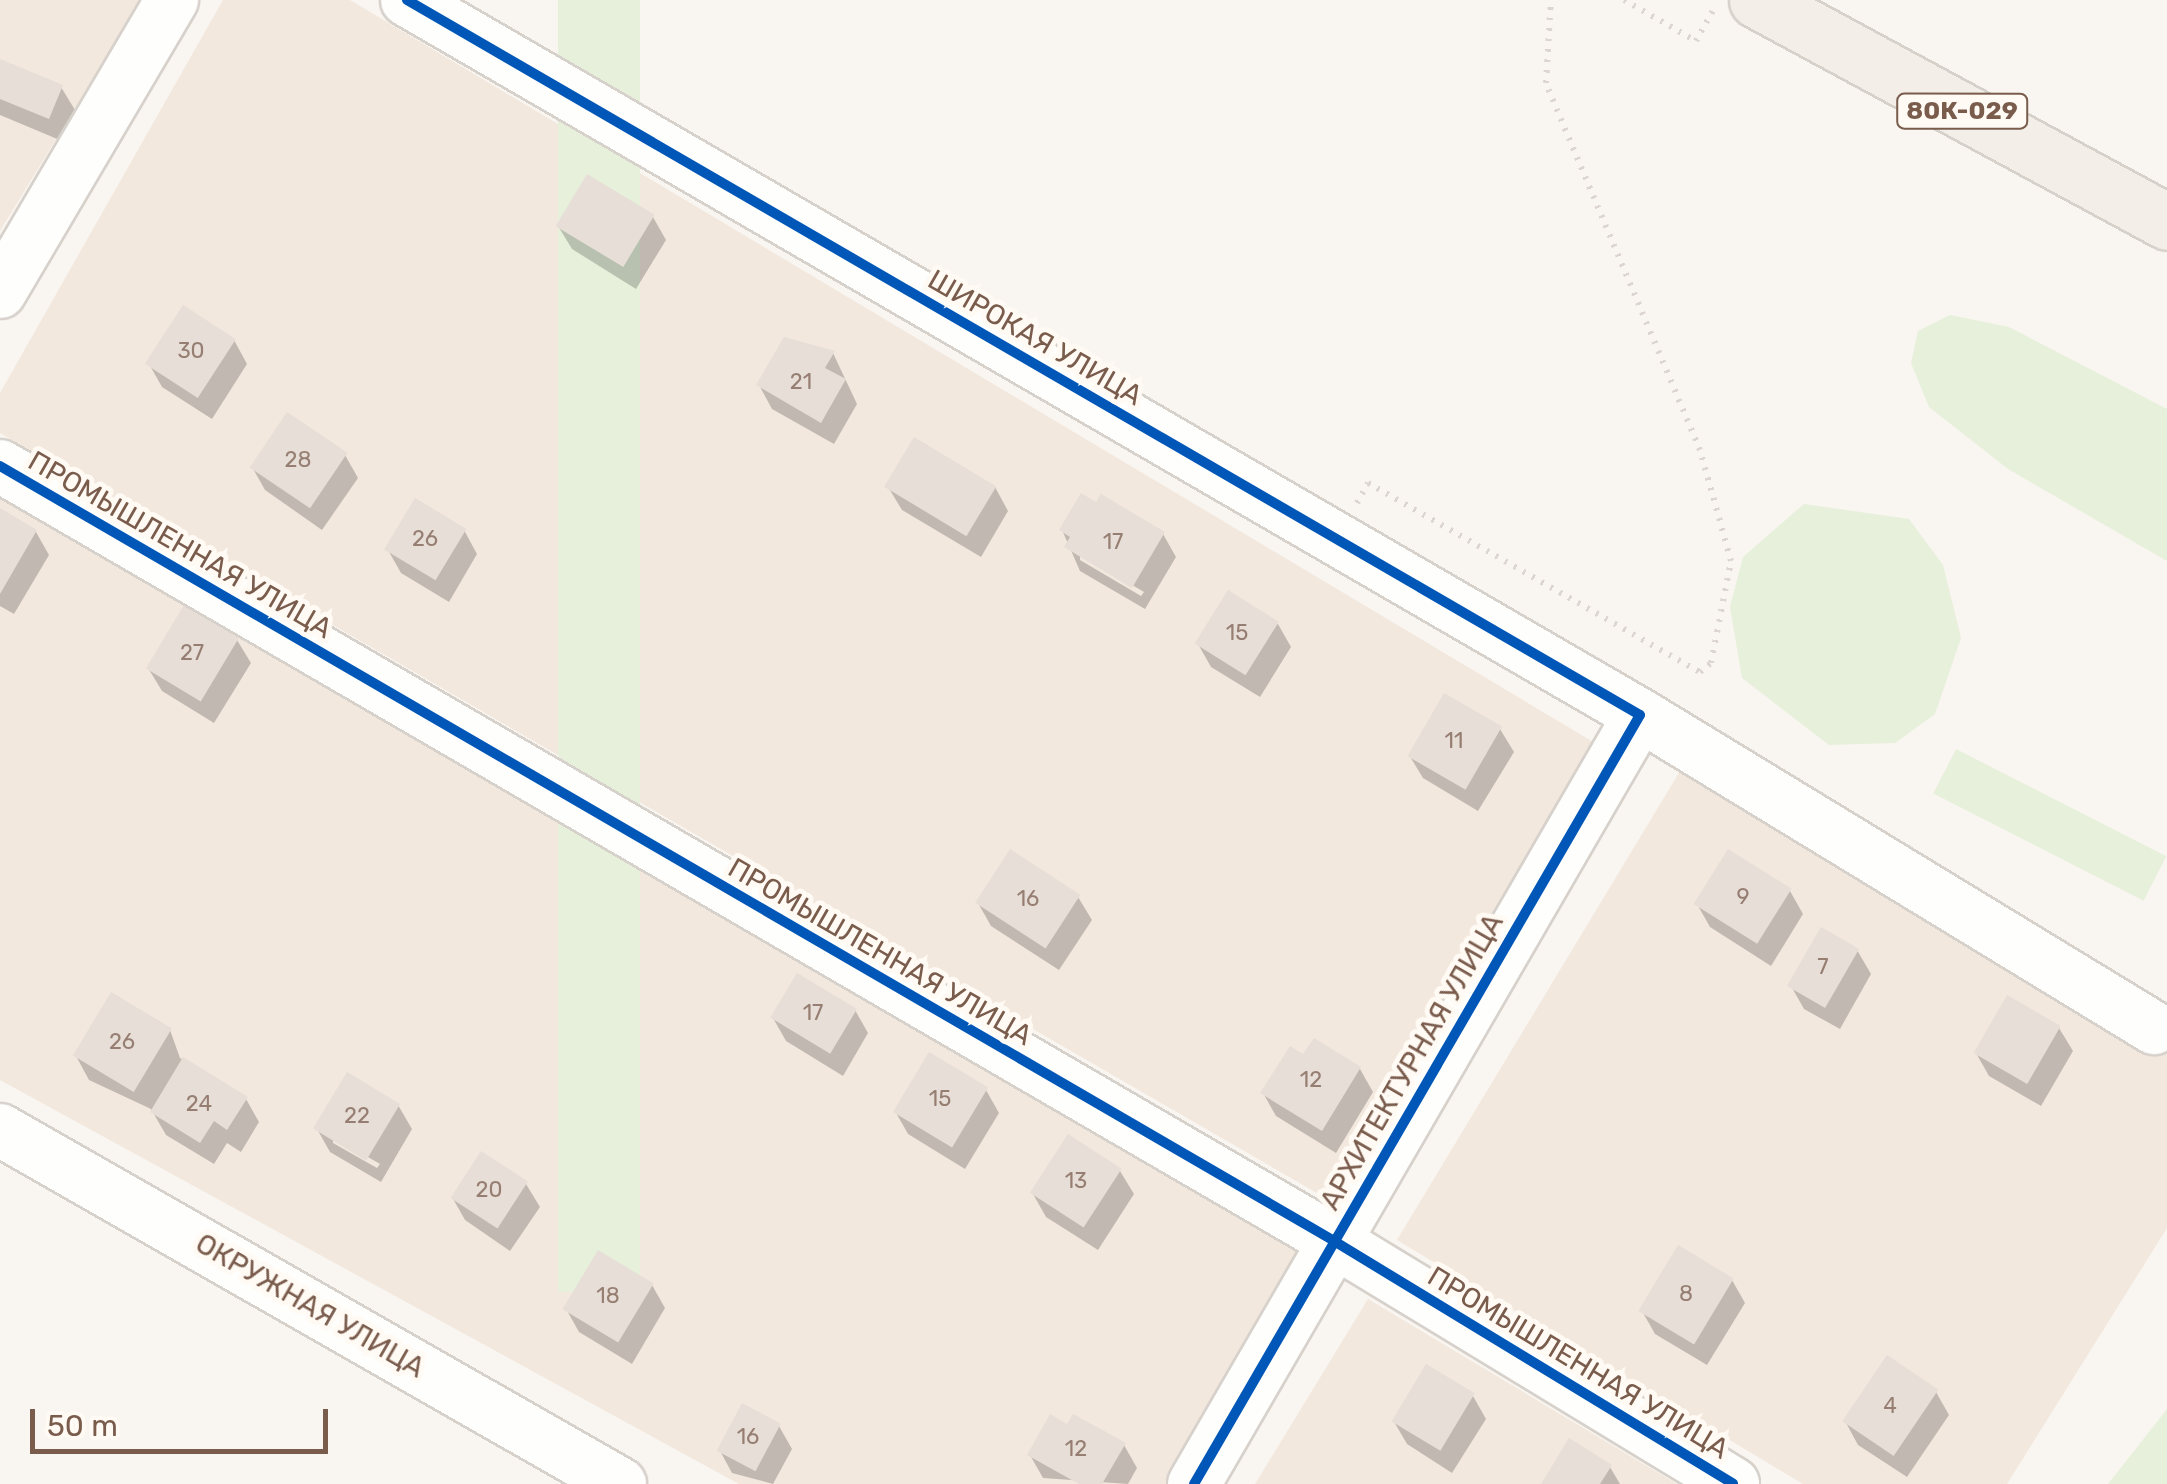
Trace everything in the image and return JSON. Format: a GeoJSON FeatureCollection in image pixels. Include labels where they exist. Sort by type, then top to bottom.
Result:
{"type":"FeatureCollection","features":[{"type":"Feature","properties":{"kind":"main road","name":"80К-029"},"geometry":{"type":"LineString","coordinates":[[1757,0],[2167,222]]}},
{"type":"Feature","properties":{"kind":"street"},"geometry":{"type":"LineString","coordinates":[[0,292],[172,0]]}},
{"type":"Feature","properties":{"kind":"street","name":"ШИРОКАЯ УЛИЦА"},"geometry":{"type":"LineString","coordinates":[[407,0],[1640,715],[2154,1028]]}},
{"type":"Feature","properties":{"kind":"street","name":"ПРОМЫШЛЕННАЯ УЛИЦА"},"geometry":{"type":"LineString","coordinates":[[0,466],[1334,1242],[1733,1484]]}},
{"type":"Feature","properties":{"kind":"street","name":"АРХИТЕКТУРНАЯ УЛИЦА"},"geometry":{"type":"LineString","coordinates":[[1194,1484],[1640,715]]}},
{"type":"Feature","properties":{"kind":"street","name":"ОКРУЖНАЯ УЛИЦА"},"geometry":{"type":"LineString","coordinates":[[0,1130],[620,1484]]}},
{"type":"Feature","properties":{"kind":"path"},"geometry":{"type":"LineString","coordinates":[[1337,539],[1368,483],[1700,672],[1711,663],[1731,561],[1700,450],[1546,83],[1551,0]]}},
{"type":"Feature","properties":{"kind":"path"},"geometry":{"type":"LineString","coordinates":[[1624,0],[1696,41],[1718,0]]}},
{"type":"Feature","properties":{"kind":"shaded area"},"geometry":{"type":"Polygon","coordinates":[[[0,0],[141,0],[0,231],[0,0]]]}},
{"type":"Feature","properties":{"kind":"shaded area"},"geometry":{"type":"Polygon","coordinates":[[[223,0],[350,0],[1605,749],[1336,1204],[0,433],[0,393],[223,0]]]}},
{"type":"Feature","properties":{"kind":"shaded area"},"geometry":{"type":"Polygon","coordinates":[[[0,496],[1305,1257],[1169,1484],[739,1484],[0,1080],[0,496]]]}},
{"type":"Feature","properties":{"kind":"shaded area"},"geometry":{"type":"Polygon","coordinates":[[[1694,748],[2167,1040],[2167,1228],[2007,1484],[1803,1484],[1397,1240],[1694,748]]]}},
{"type":"Feature","properties":{"kind":"shaded area"},"geometry":{"type":"Polygon","coordinates":[[[1368,1299],[1677,1484],[1255,1484],[1368,1299]]]}},
{"type":"Feature","properties":{"kind":"green space"},"geometry":{"type":"Polygon","coordinates":[[[558,0],[640,0],[640,1292],[558,1292],[558,0]]]}},
{"type":"Feature","properties":{"kind":"green space"},"geometry":{"type":"Polygon","coordinates":[[[1950,315],[2009,327],[2167,409],[2167,561],[2008,469],[1929,407],[1911,363],[1918,331],[1950,315]]]}},
{"type":"Feature","properties":{"kind":"green space"},"geometry":{"type":"Polygon","coordinates":[[[1804,504],[1909,519],[1943,565],[1961,638],[1935,714],[1895,743],[1829,745],[1742,678],[1730,607],[1743,557],[1804,504]]]}},
{"type":"Feature","properties":{"kind":"green space"},"geometry":{"type":"Polygon","coordinates":[[[1956,749],[2166,856],[2144,901],[1933,794],[1956,749]]]}},
{"type":"Feature","properties":{"kind":"green space"},"geometry":{"type":"Polygon","coordinates":[[[2167,1409],[2167,1484],[2108,1484],[2127,1460],[2167,1409]]]}},
{"type":"Feature","properties":{"kind":"building"},"geometry":{"type":"Polygon","coordinates":[[[0,59],[63,85],[49,119],[0,99],[0,59]]]}},
{"type":"Feature","properties":{"kind":"building"},"geometry":{"type":"Polygon","coordinates":[[[587,174],[655,215],[623,267],[556,226],[587,174]]]}},
{"type":"Feature","properties":{"kind":"building"},"geometry":{"type":"Polygon","coordinates":[[[183,305],[236,339],[198,398],[145,364],[183,305]]]}},
{"type":"Feature","properties":{"kind":"building"},"geometry":{"type":"Polygon","coordinates":[[[784,337],[835,351],[825,368],[846,379],[821,423],[756,385],[784,337]]]}},
{"type":"Feature","properties":{"kind":"building"},"geometry":{"type":"Polygon","coordinates":[[[287,412],[348,453],[310,508],[250,468],[287,412]]]}},
{"type":"Feature","properties":{"kind":"building"},"geometry":{"type":"Polygon","coordinates":[[[914,437],[996,486],[966,536],[884,487],[914,437]]]}},
{"type":"Feature","properties":{"kind":"building"},"geometry":{"type":"Polygon","coordinates":[[[1081,493],[1096,502],[1101,494],[1165,532],[1132,588],[1064,547],[1070,537],[1059,530],[1081,493]]]}},
{"type":"Feature","properties":{"kind":"building"},"geometry":{"type":"Polygon","coordinates":[[[415,498],[466,529],[436,580],[384,549],[415,498]]]}},
{"type":"Feature","properties":{"kind":"building"},"geometry":{"type":"Polygon","coordinates":[[[0,508],[37,530],[0,594],[0,508]]]}},
{"type":"Feature","properties":{"kind":"building"},"geometry":{"type":"Polygon","coordinates":[[[1228,590],[1279,622],[1245,675],[1195,643],[1228,590]]]}},
{"type":"Feature","properties":{"kind":"building"},"geometry":{"type":"Polygon","coordinates":[[[184,605],[239,638],[201,701],[146,668],[184,605]]]}},
{"type":"Feature","properties":{"kind":"building"},"geometry":{"type":"Polygon","coordinates":[[[1444,693],[1502,726],[1466,790],[1408,756],[1444,693]]]}},
{"type":"Feature","properties":{"kind":"building"},"geometry":{"type":"Polygon","coordinates":[[[1010,849],[1080,895],[1046,948],[975,903],[1010,849]]]}},
{"type":"Feature","properties":{"kind":"building"},"geometry":{"type":"Polygon","coordinates":[[[1728,849],[1792,889],[1757,944],[1694,904],[1728,849]]]}},
{"type":"Feature","properties":{"kind":"building"},"geometry":{"type":"Polygon","coordinates":[[[1821,927],[1859,949],[1825,1008],[1787,986],[1821,927]]]}},
{"type":"Feature","properties":{"kind":"building"},"geometry":{"type":"Polygon","coordinates":[[[797,973],[857,1009],[830,1054],[770,1018],[797,973]]]}},
{"type":"Feature","properties":{"kind":"building"},"geometry":{"type":"Polygon","coordinates":[[[111,992],[172,1029],[134,1092],[73,1055],[111,992]]]}},
{"type":"Feature","properties":{"kind":"building"},"geometry":{"type":"Polygon","coordinates":[[[2007,995],[2061,1026],[2027,1084],[1974,1053],[2007,995]]]}},
{"type":"Feature","properties":{"kind":"building"},"geometry":{"type":"Polygon","coordinates":[[[1314,1038],[1361,1067],[1322,1131],[1260,1093],[1290,1046],[1303,1054],[1314,1038]]]}},
{"type":"Feature","properties":{"kind":"building"},"geometry":{"type":"Polygon","coordinates":[[[929,1052],[988,1088],[952,1148],[893,1112],[929,1052]]]}},
{"type":"Feature","properties":{"kind":"building"},"geometry":{"type":"Polygon","coordinates":[[[183,1057],[248,1097],[227,1130],[214,1121],[200,1143],[150,1112],[183,1057]]]}},
{"type":"Feature","properties":{"kind":"building"},"geometry":{"type":"Polygon","coordinates":[[[347,1072],[400,1104],[366,1161],[313,1129],[347,1072]]]}},
{"type":"Feature","properties":{"kind":"building"},"geometry":{"type":"Polygon","coordinates":[[[1068,1134],[1122,1169],[1084,1228],[1030,1193],[1068,1134]]]}},
{"type":"Feature","properties":{"kind":"building"},"geometry":{"type":"Polygon","coordinates":[[[481,1151],[528,1181],[497,1228],[451,1198],[481,1151]]]}},
{"type":"Feature","properties":{"kind":"building"},"geometry":{"type":"Polygon","coordinates":[[[1678,1245],[1734,1278],[1694,1344],[1638,1311],[1678,1245]]]}},
{"type":"Feature","properties":{"kind":"building"},"geometry":{"type":"Polygon","coordinates":[[[598,1250],[654,1283],[618,1343],[562,1309],[598,1250]]]}},
{"type":"Feature","properties":{"kind":"building"},"geometry":{"type":"Polygon","coordinates":[[[1887,1355],[1938,1390],[1894,1456],[1842,1421],[1887,1355]]]}},
{"type":"Feature","properties":{"kind":"building"},"geometry":{"type":"Polygon","coordinates":[[[1426,1364],[1475,1393],[1440,1451],[1391,1421],[1426,1364]]]}},
{"type":"Feature","properties":{"kind":"building"},"geometry":{"type":"Polygon","coordinates":[[[742,1403],[781,1424],[755,1471],[717,1451],[742,1403]]]}},
{"type":"Feature","properties":{"kind":"building"},"geometry":{"type":"Polygon","coordinates":[[[1050,1414],[1067,1424],[1073,1414],[1126,1443],[1102,1484],[1079,1484],[1027,1455],[1050,1414]]]}},
{"type":"Feature","properties":{"kind":"building"},"geometry":{"type":"Polygon","coordinates":[[[1569,1438],[1612,1465],[1600,1484],[1541,1484],[1569,1438]]]}},
{"type":"Feature","properties":{"kind":"cycle path"},"geometry":{"type":"LineString","coordinates":[[407,0],[1640,715],[1194,1484]]}},
{"type":"Feature","properties":{"kind":"cycle path"},"geometry":{"type":"LineString","coordinates":[[0,466],[1334,1241],[1733,1484]]}}]}
